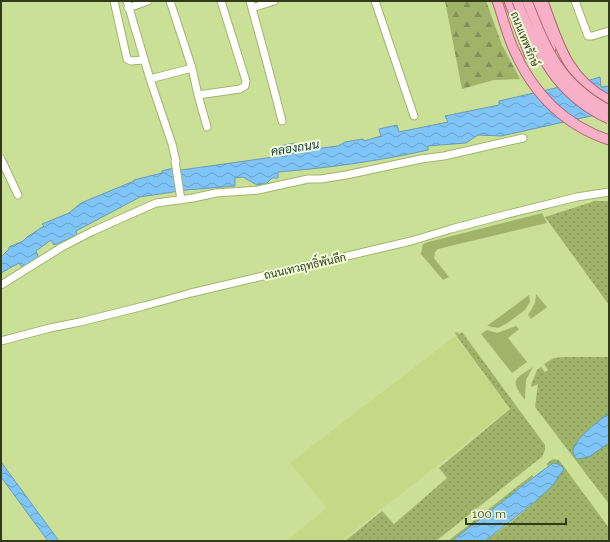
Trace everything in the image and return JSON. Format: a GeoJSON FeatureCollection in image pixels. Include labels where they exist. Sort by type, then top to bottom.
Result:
{"type":"FeatureCollection","features":[{"type":"Feature","properties":{"kind":"main road","name":"ถนนเทพรักษ์"},"geometry":{"type":"LineString","coordinates":[[497,1],[513,49],[525,74],[542,96],[561,114],[574,123],[602,138],[609,140]]}},
{"type":"Feature","properties":{"kind":"main road"},"geometry":{"type":"LineString","coordinates":[[503,1],[508,12],[520,30]]}},
{"type":"Feature","properties":{"kind":"main road"},"geometry":{"type":"LineString","coordinates":[[509,1],[529,54],[534,58],[542,60],[547,57],[550,52],[551,45],[536,1]]}},
{"type":"Feature","properties":{"kind":"main road","name":"ถนนเทพรักษ์"},"geometry":{"type":"LineString","coordinates":[[517,1],[539,52],[549,70],[564,88],[582,103],[609,119]]}},
{"type":"Feature","properties":{"kind":"main road","name":"ถนนเทพรักษ์"},"geometry":{"type":"LineString","coordinates":[[527,1],[551,57],[564,76],[591,99],[609,110]]}},
{"type":"Feature","properties":{"kind":"main road"},"geometry":{"type":"LineString","coordinates":[[533,1],[551,45]]}},
{"type":"Feature","properties":{"kind":"main road"},"geometry":{"type":"LineString","coordinates":[[545,5],[562,52],[572,68],[591,89],[609,100]]}},
{"type":"Feature","properties":{"kind":"street"},"geometry":{"type":"LineString","coordinates":[[114,1],[127,59],[130,61],[143,60]]}},
{"type":"Feature","properties":{"kind":"street"},"geometry":{"type":"LineString","coordinates":[[148,1],[128,4],[143,60],[172,144],[181,200]]}},
{"type":"Feature","properties":{"kind":"street"},"geometry":{"type":"LineString","coordinates":[[170,1],[192,68],[207,127]]}},
{"type":"Feature","properties":{"kind":"street"},"geometry":{"type":"LineString","coordinates":[[198,95],[240,89],[245,86],[246,81],[221,1]]}},
{"type":"Feature","properties":{"kind":"street"},"geometry":{"type":"LineString","coordinates":[[274,1],[251,4],[282,121]]}},
{"type":"Feature","properties":{"kind":"street"},"geometry":{"type":"LineString","coordinates":[[375,1],[414,116]]}},
{"type":"Feature","properties":{"kind":"street"},"geometry":{"type":"LineString","coordinates":[[575,1],[588,36],[609,31]]}},
{"type":"Feature","properties":{"kind":"street"},"geometry":{"type":"LineString","coordinates":[[150,79],[192,68]]}},
{"type":"Feature","properties":{"kind":"street"},"geometry":{"type":"LineString","coordinates":[[1,285],[62,247],[93,231],[156,203],[216,193],[258,190],[308,179],[321,179],[346,175],[421,159],[444,156],[523,138]]}},
{"type":"Feature","properties":{"kind":"street"},"geometry":{"type":"LineString","coordinates":[[1,159],[18,195]]}},
{"type":"Feature","properties":{"kind":"street","name":"ถนนเทวฤทธิ์พันลึก"},"geometry":{"type":"LineString","coordinates":[[1,341],[191,293],[411,241],[451,229],[577,197],[609,192]]}},
{"type":"Feature","properties":{"kind":"shaded area"},"geometry":{"type":"Polygon","coordinates":[[[455,336],[509,409],[341,541],[286,541],[327,508],[290,463],[455,336]]]}},
{"type":"Feature","properties":{"kind":"green space"},"geometry":{"type":"Polygon","coordinates":[[[445,1],[486,1],[502,45],[520,79],[494,80],[462,89],[445,1]]]}},
{"type":"Feature","properties":{"kind":"green space"},"geometry":{"type":"Polygon","coordinates":[[[595,201],[609,201],[609,305],[545,217],[595,201]]]}},
{"type":"Feature","properties":{"kind":"green space"},"geometry":{"type":"Polygon","coordinates":[[[542,213],[547,223],[438,249],[435,252],[434,258],[449,277],[443,280],[421,254],[423,244],[428,242],[542,213]]]}},
{"type":"Feature","properties":{"kind":"green space"},"geometry":{"type":"Polygon","coordinates":[[[536,294],[547,307],[531,319],[528,315],[535,303],[536,294]]]}},
{"type":"Feature","properties":{"kind":"green space"},"geometry":{"type":"Polygon","coordinates":[[[529,295],[530,302],[525,310],[498,328],[487,326],[529,295]]]}},
{"type":"Feature","properties":{"kind":"green space"},"geometry":{"type":"Polygon","coordinates":[[[516,326],[519,329],[508,338],[527,362],[512,373],[481,334],[487,330],[497,333],[516,326]]]}},
{"type":"Feature","properties":{"kind":"green space"},"geometry":{"type":"Polygon","coordinates":[[[457,332],[459,334],[462,332],[545,445],[545,450],[542,457],[436,541],[345,541],[382,511],[394,524],[447,478],[439,468],[510,409],[458,338],[455,333],[457,332]]]}},
{"type":"Feature","properties":{"kind":"green space"},"geometry":{"type":"Polygon","coordinates":[[[609,357],[609,504],[535,407],[538,384],[532,387],[531,385],[537,370],[541,367],[545,372],[548,370],[544,364],[554,358],[609,357]]]}},
{"type":"Feature","properties":{"kind":"green space"},"geometry":{"type":"Polygon","coordinates":[[[533,367],[526,380],[525,400],[517,388],[516,381],[521,375],[533,367]]]}},
{"type":"Feature","properties":{"kind":"green space"},"geometry":{"type":"Polygon","coordinates":[[[553,459],[559,460],[609,528],[609,541],[486,541],[528,508],[556,480],[564,469],[559,464],[553,463],[548,466],[546,464],[553,459]]]}},
{"type":"Feature","properties":{"kind":"green space"},"geometry":{"type":"Polygon","coordinates":[[[532,475],[533,477],[452,541],[448,541],[532,475]]]}},
{"type":"Feature","properties":{"kind":"water","name":"คลองถนน"},"geometry":{"type":"Polygon","coordinates":[[[600,77],[601,87],[609,86],[609,112],[501,136],[478,135],[466,143],[428,146],[428,150],[391,158],[278,172],[278,178],[272,178],[267,183],[257,185],[243,177],[235,178],[235,186],[186,190],[140,197],[76,231],[77,235],[54,245],[51,240],[36,251],[39,258],[22,267],[19,263],[1,273],[1,257],[9,249],[9,247],[23,241],[44,226],[42,224],[69,213],[81,203],[134,180],[162,173],[162,171],[173,168],[174,171],[281,156],[280,146],[295,143],[297,151],[338,146],[345,142],[363,139],[364,141],[381,136],[379,129],[397,125],[399,132],[448,122],[445,116],[499,105],[499,101],[600,77]]]}},
{"type":"Feature","properties":{"kind":"water"},"geometry":{"type":"Polygon","coordinates":[[[609,413],[609,443],[589,457],[577,459],[573,451],[574,446],[588,430],[609,413]]]}},
{"type":"Feature","properties":{"kind":"water"},"geometry":{"type":"Polygon","coordinates":[[[1,462],[59,541],[48,541],[1,477],[1,462]]]}},
{"type":"Feature","properties":{"kind":"water"},"geometry":{"type":"Polygon","coordinates":[[[553,463],[559,464],[564,469],[553,485],[537,500],[485,541],[452,541],[526,483],[553,463]]]}}]}
